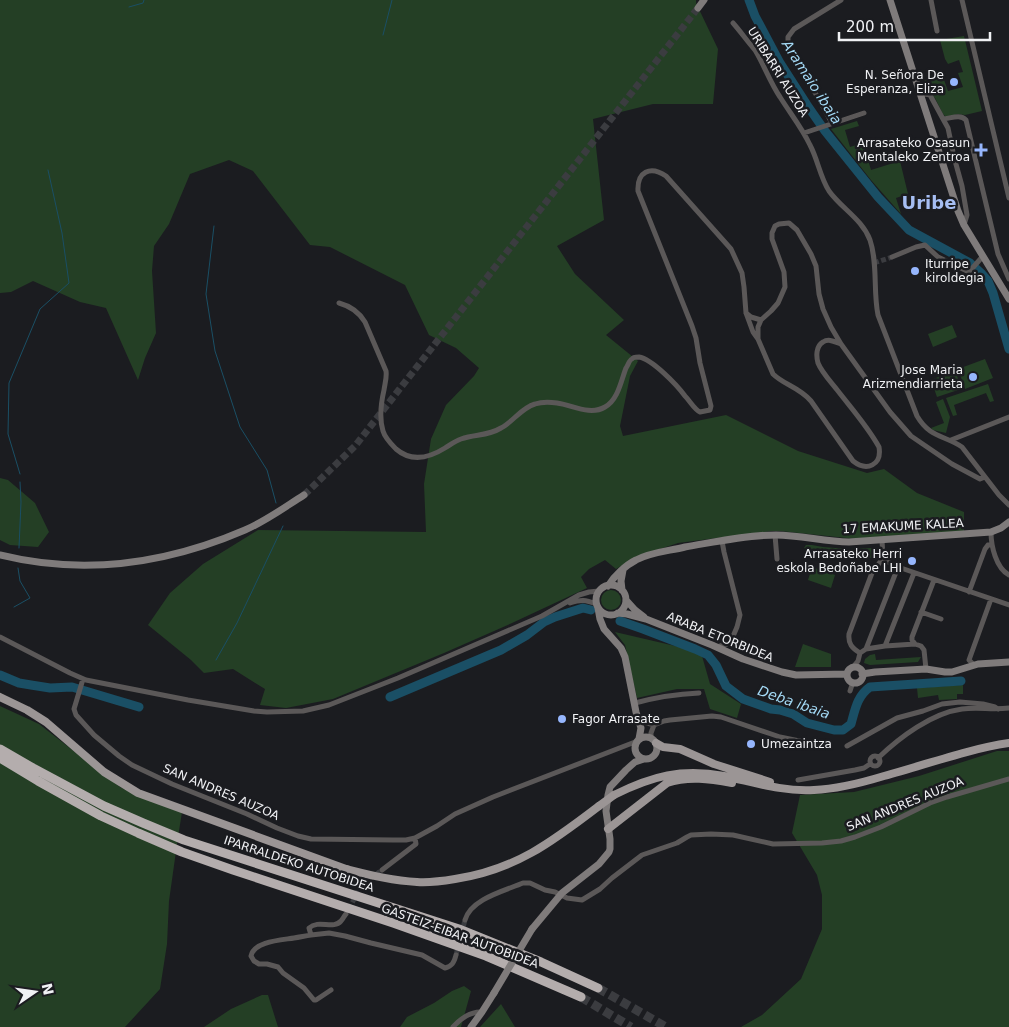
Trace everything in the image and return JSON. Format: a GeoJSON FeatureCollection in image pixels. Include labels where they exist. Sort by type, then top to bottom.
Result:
{"type":"FeatureCollection","features":[{"type":"Feature","properties":{"kind":"highway","name":"IPARRALDEKO AUTOBIDEA"},"geometry":{"type":"LineString","coordinates":[[0,749],[75,791],[142,824],[184,840],[485,939],[598,988]]}},
{"type":"Feature","properties":{"kind":"highway","name":"GASTEIZ-EIBAR AUTOBIDEA"},"geometry":{"type":"LineString","coordinates":[[0,758],[101,816],[173,848],[232,870],[486,956],[581,997]]}},
{"type":"Feature","properties":{"kind":"main road"},"geometry":{"type":"LineString","coordinates":[[0,697],[46,722],[104,772],[138,793],[346,870],[380,878],[419,882],[469,877],[494,871],[517,861],[553,841],[614,795],[664,775],[693,773],[800,790],[826,789],[863,782],[969,752],[1009,743]]}},
{"type":"Feature","properties":{"kind":"main road"},"geometry":{"type":"LineString","coordinates":[[652,740],[663,747],[680,749],[724,768],[800,790]]}},
{"type":"Feature","properties":{"kind":"main road"},"geometry":{"type":"LineString","coordinates":[[608,829],[661,787],[677,780],[695,778],[745,785],[764,785]]}},
{"type":"Feature","properties":{"kind":"street"},"geometry":{"type":"LineString","coordinates":[[698,8],[704,0]]}},
{"type":"Feature","properties":{"kind":"street"},"geometry":{"type":"LineString","coordinates":[[832,123],[788,44],[788,37],[794,29],[841,0]]}},
{"type":"Feature","properties":{"kind":"street"},"geometry":{"type":"LineString","coordinates":[[890,0],[953,197],[964,225],[1009,299]]}},
{"type":"Feature","properties":{"kind":"street"},"geometry":{"type":"LineString","coordinates":[[931,0],[937,31]]}},
{"type":"Feature","properties":{"kind":"street"},"geometry":{"type":"LineString","coordinates":[[962,0],[1009,198]]}},
{"type":"Feature","properties":{"kind":"street","name":"URIBARRI AUZOA"},"geometry":{"type":"LineString","coordinates":[[733,23],[755,50],[779,96],[804,133],[816,156],[823,179],[829,190],[861,224],[870,241],[874,263],[878,315],[917,416],[925,428],[934,435],[950,440],[962,447],[1009,505]]}},
{"type":"Feature","properties":{"kind":"street"},"geometry":{"type":"LineString","coordinates":[[921,95],[930,95],[948,128],[967,215],[964,225]]}},
{"type":"Feature","properties":{"kind":"street"},"geometry":{"type":"LineString","coordinates":[[804,133],[864,113]]}},
{"type":"Feature","properties":{"kind":"street"},"geometry":{"type":"LineString","coordinates":[[943,119],[960,116],[966,120],[998,254],[1009,279]]}},
{"type":"Feature","properties":{"kind":"street"},"geometry":{"type":"LineString","coordinates":[[339,303],[349,306],[363,318],[386,371],[381,416],[383,432],[398,450],[414,458],[437,453],[464,438],[490,434],[508,425],[525,408],[535,404],[556,402],[578,409],[594,411],[603,408],[613,399],[632,359],[637,357],[649,362],[662,372],[683,393],[696,410],[700,412],[710,410],[711,406],[696,338],[638,191],[640,177],[649,171],[655,170],[666,176],[731,249],[742,273],[746,313],[773,374],[806,394],[854,461],[858,465],[868,467],[873,465],[879,458],[880,447],[818,363],[818,347],[823,342],[829,340],[841,344]]}},
{"type":"Feature","properties":{"kind":"street"},"geometry":{"type":"LineString","coordinates":[[758,339],[758,327],[761,320],[778,303],[785,287],[784,272],[772,239],[772,233],[775,226],[789,223],[797,230],[816,266],[819,294],[831,327],[890,412],[911,436],[933,452],[980,479],[985,477]]}},
{"type":"Feature","properties":{"kind":"street"},"geometry":{"type":"LineString","coordinates":[[892,257],[925,244],[938,257],[969,272],[983,256]]}},
{"type":"Feature","properties":{"kind":"street"},"geometry":{"type":"LineString","coordinates":[[746,313],[751,317],[761,320]]}},
{"type":"Feature","properties":{"kind":"street"},"geometry":{"type":"LineString","coordinates":[[829,340],[831,327]]}},
{"type":"Feature","properties":{"kind":"street"},"geometry":{"type":"LineString","coordinates":[[950,440],[1009,417]]}},
{"type":"Feature","properties":{"kind":"street"},"geometry":{"type":"LineString","coordinates":[[966,452],[964,443],[967,434]]}},
{"type":"Feature","properties":{"kind":"street"},"geometry":{"type":"LineString","coordinates":[[0,554],[23,560],[68,565],[113,565],[158,558],[202,546],[247,529],[304,495]]}},
{"type":"Feature","properties":{"kind":"street","name":"17 EMAKUME KALEA"},"geometry":{"type":"LineString","coordinates":[[608,586],[623,570],[645,556],[708,543],[775,535],[837,542],[882,540],[991,532],[1009,522]]}},
{"type":"Feature","properties":{"kind":"street"},"geometry":{"type":"LineString","coordinates":[[991,532],[992,544],[998,565],[1009,575]]}},
{"type":"Feature","properties":{"kind":"street"},"geometry":{"type":"LineString","coordinates":[[775,535],[777,560]]}},
{"type":"Feature","properties":{"kind":"street"},"geometry":{"type":"LineString","coordinates":[[860,653],[851,646],[848,640],[850,629],[872,573],[883,558],[882,540]]}},
{"type":"Feature","properties":{"kind":"street"},"geometry":{"type":"LineString","coordinates":[[724,541],[740,615],[730,646],[734,655]]}},
{"type":"Feature","properties":{"kind":"street"},"geometry":{"type":"LineString","coordinates":[[968,592],[983,552],[987,546],[992,544]]}},
{"type":"Feature","properties":{"kind":"street"},"geometry":{"type":"LineString","coordinates":[[883,558],[898,568],[1009,605]]}},
{"type":"Feature","properties":{"kind":"street"},"geometry":{"type":"LineString","coordinates":[[853,566],[872,573]]}},
{"type":"Feature","properties":{"kind":"street"},"geometry":{"type":"LineString","coordinates":[[866,649],[898,568]]}},
{"type":"Feature","properties":{"kind":"street"},"geometry":{"type":"LineString","coordinates":[[610,634],[607,622],[624,608],[626,600],[621,581],[623,570]]}},
{"type":"Feature","properties":{"kind":"street"},"geometry":{"type":"LineString","coordinates":[[885,646],[914,573]]}},
{"type":"Feature","properties":{"kind":"street"},"geometry":{"type":"LineString","coordinates":[[915,644],[912,637],[934,580]]}},
{"type":"Feature","properties":{"kind":"street"},"geometry":{"type":"LineString","coordinates":[[622,590],[616,586],[608,586],[599,591],[597,595],[600,619],[604,629],[621,648],[625,657],[641,728],[639,739],[626,770]]}},
{"type":"Feature","properties":{"kind":"street"},"geometry":{"type":"LineString","coordinates":[[0,636],[82,682],[267,712],[303,711],[329,705],[373,688],[509,631],[542,616],[579,595],[599,591]]}},
{"type":"Feature","properties":{"kind":"street"},"geometry":{"type":"LineString","coordinates":[[974,665],[969,660],[991,598]]}},
{"type":"Feature","properties":{"kind":"street"},"geometry":{"type":"LineString","coordinates":[[562,605],[585,600],[598,606],[604,613],[615,614]]}},
{"type":"Feature","properties":{"kind":"street","name":"ARABA ETORBIDEA"},"geometry":{"type":"LineString","coordinates":[[626,600],[646,619]]}},
{"type":"Feature","properties":{"kind":"street"},"geometry":{"type":"LineString","coordinates":[[921,612],[941,619]]}},
{"type":"Feature","properties":{"kind":"street","name":"ARABA ETORBIDEA"},"geometry":{"type":"LineString","coordinates":[[615,614],[627,614],[646,619],[768,668],[796,675],[847,674]]}},
{"type":"Feature","properties":{"kind":"street"},"geometry":{"type":"LineString","coordinates":[[716,647],[731,641]]}},
{"type":"Feature","properties":{"kind":"street"},"geometry":{"type":"LineString","coordinates":[[853,682],[849,680],[847,674],[858,660],[860,653],[866,649],[915,644],[921,646],[924,650],[926,669]]}},
{"type":"Feature","properties":{"kind":"street"},"geometry":{"type":"LineString","coordinates":[[862,674],[926,669],[952,672],[974,665],[1009,662]]}},
{"type":"Feature","properties":{"kind":"street"},"geometry":{"type":"LineString","coordinates":[[853,667],[858,668],[862,674]]}},
{"type":"Feature","properties":{"kind":"street"},"geometry":{"type":"LineString","coordinates":[[853,682],[860,680],[862,674]]}},
{"type":"Feature","properties":{"kind":"street","name":"SAN ANDRES AUZOA"},"geometry":{"type":"LineString","coordinates":[[82,682],[74,709],[76,715],[82,724],[126,761],[172,784],[278,828],[311,838],[393,840],[416,838],[455,814],[493,797],[635,742],[645,736],[652,740]]}},
{"type":"Feature","properties":{"kind":"street"},"geometry":{"type":"LineString","coordinates":[[850,692],[853,682]]}},
{"type":"Feature","properties":{"kind":"street"},"geometry":{"type":"LineString","coordinates":[[635,704],[658,697],[699,693]]}},
{"type":"Feature","properties":{"kind":"street"},"geometry":{"type":"LineString","coordinates":[[847,746],[897,718],[942,704],[960,702],[983,704],[995,706],[998,709]]}},
{"type":"Feature","properties":{"kind":"street"},"geometry":{"type":"LineString","coordinates":[[470,1027],[482,1012],[532,929],[559,895],[599,864],[610,849],[606,811],[610,787],[636,762],[648,759],[655,755],[656,751],[635,704]]}},
{"type":"Feature","properties":{"kind":"street"},"geometry":{"type":"LineString","coordinates":[[798,780],[864,768],[870,764],[878,765],[880,763],[878,758],[906,735],[937,716],[963,709],[1009,708]]}},
{"type":"Feature","properties":{"kind":"street"},"geometry":{"type":"LineString","coordinates":[[644,722],[654,725],[664,721],[712,716],[724,718],[780,737],[828,747]]}},
{"type":"Feature","properties":{"kind":"street"},"geometry":{"type":"LineString","coordinates":[[652,740],[651,733],[654,725]]}},
{"type":"Feature","properties":{"kind":"street"},"geometry":{"type":"LineString","coordinates":[[634,749],[637,756],[644,759]]}},
{"type":"Feature","properties":{"kind":"street","name":"SAN ANDRES AUZOA"},"geometry":{"type":"LineString","coordinates":[[465,920],[469,910],[479,902],[523,884],[530,883],[566,898],[582,900],[600,889],[642,855],[678,844],[691,835],[733,835],[773,844],[841,841],[868,832],[930,803],[1009,779]]}},
{"type":"Feature","properties":{"kind":"street","name":"SAN ANDRES AUZOA"},"geometry":{"type":"LineString","coordinates":[[382,870],[416,844],[416,838]]}},
{"type":"Feature","properties":{"kind":"street"},"geometry":{"type":"LineString","coordinates":[[311,935],[309,928],[313,924],[336,925],[341,922],[346,914]]}},
{"type":"Feature","properties":{"kind":"street"},"geometry":{"type":"LineString","coordinates":[[331,990],[314,1000],[304,988],[282,973],[278,967],[267,964],[261,965],[252,958],[252,952],[262,945],[282,940],[329,933],[422,955],[445,968],[455,962],[456,955]]}},
{"type":"Feature","properties":{"kind":"street"},"geometry":{"type":"LineString","coordinates":[[453,1027],[458,1021],[470,1014],[482,1012]]}},
{"type":"Feature","properties":{"kind":"green space"},"geometry":{"type":"Polygon","coordinates":[[[0,0],[696,0],[718,49],[713,104],[653,104],[593,119],[604,220],[557,246],[575,274],[624,320],[606,335],[638,361],[630,376],[620,426],[623,436],[726,415],[798,451],[867,473],[884,469],[917,493],[964,512],[964,531],[856,539],[772,531],[678,543],[639,556],[616,569],[605,560],[589,569],[581,577],[587,588],[444,653],[333,699],[286,708],[260,705],[265,689],[233,669],[204,673],[148,625],[170,593],[203,564],[258,530],[426,532],[424,484],[431,439],[446,405],[474,376],[479,368],[456,348],[429,335],[405,285],[330,247],[310,245],[253,171],[229,160],[190,174],[169,224],[154,246],[152,271],[156,333],[138,380],[106,308],[80,302],[33,281],[11,292],[0,293],[0,0]]]}},
{"type":"Feature","properties":{"kind":"green space"},"geometry":{"type":"Polygon","coordinates":[[[964,36],[982,111],[946,117],[935,98],[925,89],[922,81],[939,76],[940,78],[943,77],[948,91],[963,87],[958,73],[963,72],[959,60],[948,64],[940,40],[964,36]]]}},
{"type":"Feature","properties":{"kind":"green space"},"geometry":{"type":"Polygon","coordinates":[[[857,121],[859,126],[845,130],[850,147],[863,143],[871,170],[900,161],[908,194],[896,198],[901,214],[871,180],[831,129],[857,121]]]}},
{"type":"Feature","properties":{"kind":"green space"},"geometry":{"type":"Polygon","coordinates":[[[952,325],[957,337],[933,347],[928,334],[952,325]]]}},
{"type":"Feature","properties":{"kind":"green space"},"geometry":{"type":"Polygon","coordinates":[[[985,359],[993,378],[965,389],[958,369],[985,359]]]}},
{"type":"Feature","properties":{"kind":"green space"},"geometry":{"type":"Polygon","coordinates":[[[955,370],[962,390],[937,397],[931,380],[955,370]]]}},
{"type":"Feature","properties":{"kind":"green space"},"geometry":{"type":"Polygon","coordinates":[[[988,384],[994,401],[990,402],[986,393],[954,405],[957,415],[953,416],[946,398],[988,384]]]}},
{"type":"Feature","properties":{"kind":"green space"},"geometry":{"type":"Polygon","coordinates":[[[943,399],[950,417],[946,433],[931,428],[944,423],[936,402],[943,399]]]}},
{"type":"Feature","properties":{"kind":"green space"},"geometry":{"type":"Polygon","coordinates":[[[0,478],[8,480],[35,503],[49,532],[38,547],[10,545],[0,540],[0,478]]]}},
{"type":"Feature","properties":{"kind":"green space"},"geometry":{"type":"Polygon","coordinates":[[[806,545],[848,549],[872,548],[877,553],[874,559],[852,551],[850,557],[827,549],[825,555],[804,548],[806,545]]]}},
{"type":"Feature","properties":{"kind":"green space"},"geometry":{"type":"Polygon","coordinates":[[[812,567],[835,575],[831,588],[808,580],[812,567]]]}},
{"type":"Feature","properties":{"kind":"green space"},"geometry":{"type":"Polygon","coordinates":[[[607,590],[615,590],[621,596],[621,604],[615,610],[607,610],[601,604],[601,596],[607,590]]]}},
{"type":"Feature","properties":{"kind":"green space"},"geometry":{"type":"Polygon","coordinates":[[[615,632],[688,649],[702,656],[710,684],[741,704],[737,718],[710,709],[704,689],[677,689],[637,698],[625,645],[615,632]]]}},
{"type":"Feature","properties":{"kind":"green space"},"geometry":{"type":"Polygon","coordinates":[[[803,644],[831,654],[831,667],[795,667],[803,644]]]}},
{"type":"Feature","properties":{"kind":"green space"},"geometry":{"type":"Polygon","coordinates":[[[875,654],[876,660],[921,657],[918,662],[870,665],[864,663],[865,659],[875,654]]]}},
{"type":"Feature","properties":{"kind":"green space"},"geometry":{"type":"Polygon","coordinates":[[[963,685],[963,694],[957,694],[957,699],[939,700],[938,695],[918,698],[917,688],[963,685]]]}},
{"type":"Feature","properties":{"kind":"green space"},"geometry":{"type":"Polygon","coordinates":[[[0,706],[39,724],[120,787],[148,800],[183,806],[169,901],[167,944],[160,989],[125,1027],[0,1027],[0,706]]]}},
{"type":"Feature","properties":{"kind":"green space"},"geometry":{"type":"Polygon","coordinates":[[[997,751],[1009,751],[1009,1027],[741,1027],[762,1015],[801,979],[822,929],[822,895],[817,875],[792,833],[800,795],[854,792],[919,776],[997,751]]]}},
{"type":"Feature","properties":{"kind":"green space"},"geometry":{"type":"Polygon","coordinates":[[[464,986],[471,991],[461,1027],[400,1027],[407,1017],[464,986]]]}},
{"type":"Feature","properties":{"kind":"green space"},"geometry":{"type":"Polygon","coordinates":[[[262,995],[268,995],[278,1027],[204,1027],[231,1009],[262,995]]]}},
{"type":"Feature","properties":{"kind":"green space"},"geometry":{"type":"Polygon","coordinates":[[[501,1004],[515,1027],[480,1027],[501,1004]]]}},
{"type":"Feature","properties":{"kind":"waterway"},"geometry":{"type":"LineString","coordinates":[[129,7],[143,3],[144,0]]}},
{"type":"Feature","properties":{"kind":"waterway"},"geometry":{"type":"LineString","coordinates":[[383,35],[392,0]]}},
{"type":"Feature","properties":{"kind":"waterway","name":"Aramaio ibaia"},"geometry":{"type":"LineString","coordinates":[[749,0],[755,16],[780,63],[807,105],[825,131],[878,197],[909,230],[970,263],[988,281],[1009,349]]}},
{"type":"Feature","properties":{"kind":"waterway"},"geometry":{"type":"LineString","coordinates":[[20,474],[8,434],[9,383],[40,309],[69,283],[62,233],[48,170]]}},
{"type":"Feature","properties":{"kind":"waterway"},"geometry":{"type":"LineString","coordinates":[[214,226],[206,294],[215,351],[240,427],[267,470],[276,503]]}},
{"type":"Feature","properties":{"kind":"waterway"},"geometry":{"type":"LineString","coordinates":[[19,548],[20,482]]}},
{"type":"Feature","properties":{"kind":"waterway"},"geometry":{"type":"LineString","coordinates":[[216,660],[237,623],[283,526]]}},
{"type":"Feature","properties":{"kind":"waterway"},"geometry":{"type":"LineString","coordinates":[[14,607],[30,598],[20,581],[18,568]]}},
{"type":"Feature","properties":{"kind":"waterway","name":"Deba ibaia"},"geometry":{"type":"LineString","coordinates":[[390,697],[501,650],[555,617],[583,608],[591,610]]}},
{"type":"Feature","properties":{"kind":"waterway","name":"Deba ibaia"},"geometry":{"type":"LineString","coordinates":[[620,621],[708,655],[716,665],[726,686],[743,699],[771,709],[793,714],[807,723],[834,730],[843,730],[851,724],[859,699],[870,687],[961,681]]}},
{"type":"Feature","properties":{"kind":"waterway"},"geometry":{"type":"LineString","coordinates":[[0,675],[19,683],[50,688],[72,687],[139,707]]}},
{"type":"Feature","properties":{"kind":"tunnel"},"geometry":{"type":"LineString","coordinates":[[304,495],[355,446],[698,8]]}},
{"type":"Feature","properties":{"kind":"tunnel"},"geometry":{"type":"LineString","coordinates":[[874,263],[892,257]]}},
{"type":"Feature","properties":{"kind":"tunnel"},"geometry":{"type":"LineString","coordinates":[[349,909],[361,885],[382,870]]}},
{"type":"Feature","properties":{"kind":"tunnel"},"geometry":{"type":"LineString","coordinates":[[456,955],[465,920]]}},
{"type":"Feature","properties":{"kind":"tunnel"},"geometry":{"type":"LineString","coordinates":[[598,988],[666,1027]]}},
{"type":"Feature","properties":{"kind":"tunnel"},"geometry":{"type":"LineString","coordinates":[[581,997],[631,1027]]}},
{"type":"Feature","properties":{"kind":"place","name":"N. Señora De Esperanza, Eliza"},"geometry":{"type":"Point","coordinates":[954,82]}},
{"type":"Feature","properties":{"kind":"place","name":"Arrasateko Osasun Mentaleko Zentroa"},"geometry":{"type":"Point","coordinates":[981,150]}},
{"type":"Feature","properties":{"kind":"place","name":"Iturripe kiroldegia"},"geometry":{"type":"Point","coordinates":[915,271]}},
{"type":"Feature","properties":{"kind":"place","name":"Jose Maria Arizmendiarrieta"},"geometry":{"type":"Point","coordinates":[973,377]}},
{"type":"Feature","properties":{"kind":"place","name":"Arrasateko Herri eskola Bedoñabe LHI"},"geometry":{"type":"Point","coordinates":[912,561]}},
{"type":"Feature","properties":{"kind":"place","name":"Fagor Arrasate"},"geometry":{"type":"Point","coordinates":[562,719]}},
{"type":"Feature","properties":{"kind":"place","name":"Umezaintza"},"geometry":{"type":"Point","coordinates":[751,744]}},
{"type":"Feature","properties":{"kind":"district","name":"Uribe"},"geometry":{"type":"Point","coordinates":[929,203]}}]}
